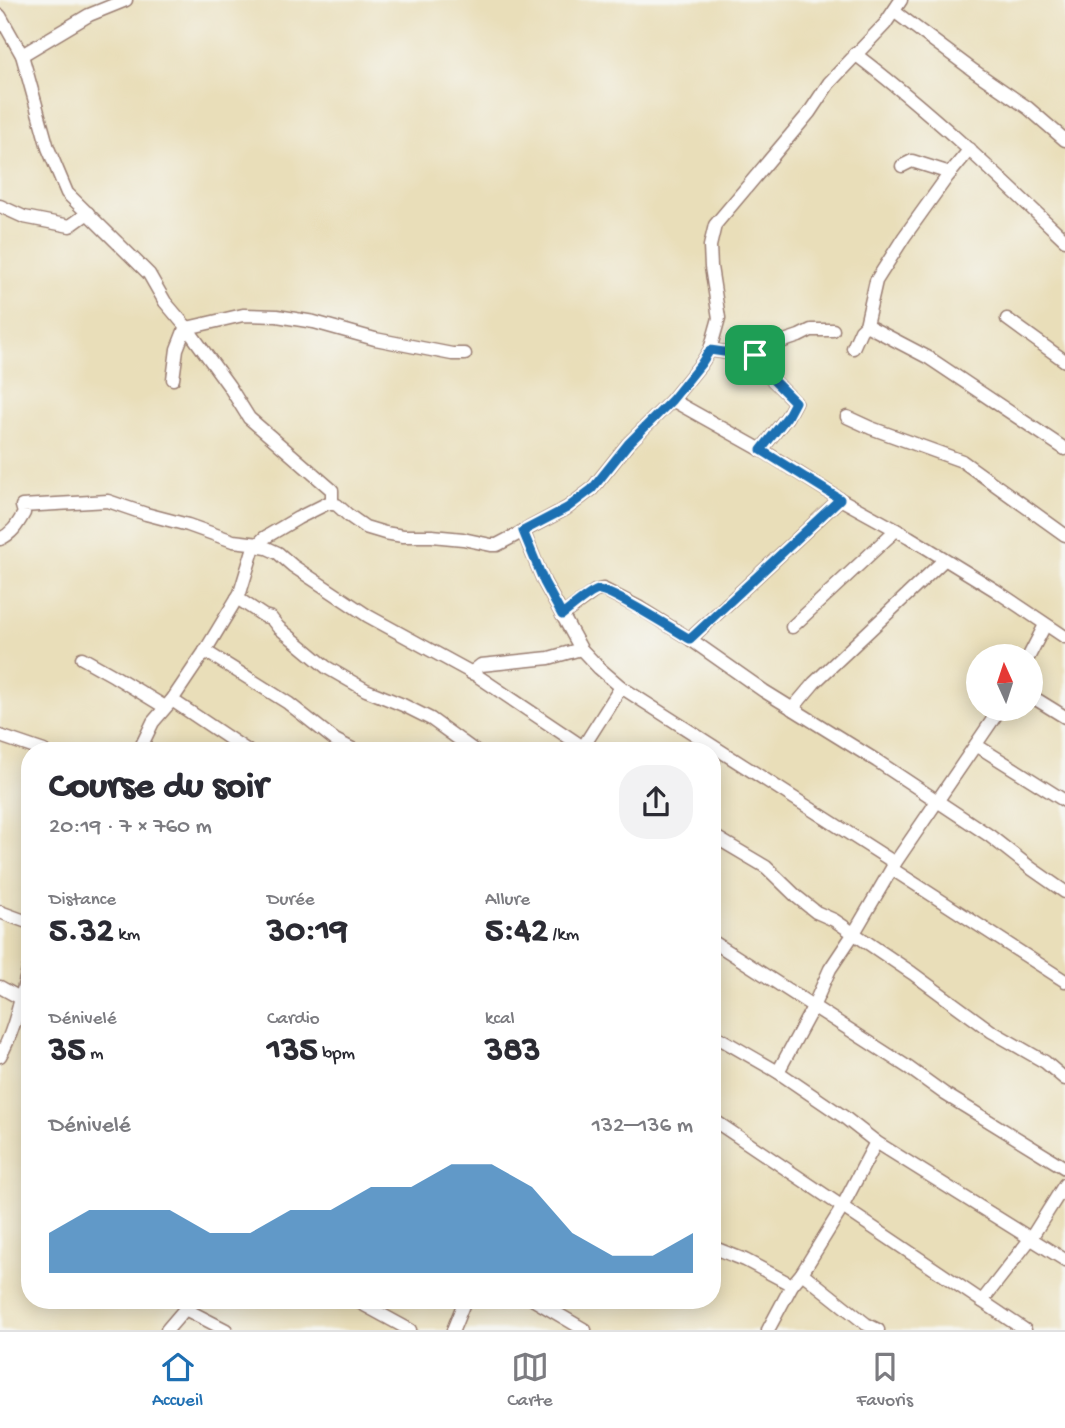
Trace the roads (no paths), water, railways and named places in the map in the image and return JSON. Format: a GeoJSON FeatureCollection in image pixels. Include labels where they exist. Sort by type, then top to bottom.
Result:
{"type":"FeatureCollection","features":[{"type":"Feature","properties":{"kind":"street"},"geometry":{"type":"LineString","coordinates":[[22,55],[89,15],[126,0]]}},
{"type":"Feature","properties":{"kind":"street"},"geometry":{"type":"LineString","coordinates":[[143,742],[153,722],[205,651],[237,598],[257,545],[264,538],[309,512],[328,503],[337,505],[365,527],[403,536],[432,536],[497,545],[567,508],[592,489],[628,444],[672,400],[710,350],[719,318],[710,246],[715,225],[809,113],[829,83],[885,24],[898,6],[974,71],[1028,108],[1065,140]]}},
{"type":"Feature","properties":{"kind":"street"},"geometry":{"type":"LineString","coordinates":[[0,16],[22,55],[48,148],[67,193],[149,274],[165,302],[229,386],[249,418],[332,490],[332,504]]}},
{"type":"Feature","properties":{"kind":"street"},"geometry":{"type":"LineString","coordinates":[[855,54],[970,149],[1065,240]]}},
{"type":"Feature","properties":{"kind":"street"},"geometry":{"type":"LineString","coordinates":[[853,348],[866,325],[876,281],[904,237],[970,149]]}},
{"type":"Feature","properties":{"kind":"street"},"geometry":{"type":"LineString","coordinates":[[902,166],[912,161],[950,173]]}},
{"type":"Feature","properties":{"kind":"street"},"geometry":{"type":"LineString","coordinates":[[0,206],[24,217],[70,226],[88,213]]}},
{"type":"Feature","properties":{"kind":"street"},"geometry":{"type":"LineString","coordinates":[[186,327],[243,315],[276,316],[375,339],[452,354],[465,354]]}},
{"type":"Feature","properties":{"kind":"street"},"geometry":{"type":"LineString","coordinates":[[1007,319],[1065,361]]}},
{"type":"Feature","properties":{"kind":"street"},"geometry":{"type":"LineString","coordinates":[[866,325],[929,358],[1065,449]]}},
{"type":"Feature","properties":{"kind":"street"},"geometry":{"type":"LineString","coordinates":[[173,379],[177,349],[186,327]]}},
{"type":"Feature","properties":{"kind":"street"},"geometry":{"type":"LineString","coordinates":[[710,350],[755,355],[772,345],[811,330],[833,330]]}},
{"type":"Feature","properties":{"kind":"street"},"geometry":{"type":"LineString","coordinates":[[755,355],[767,374],[795,402],[787,417],[761,450]]}},
{"type":"Feature","properties":{"kind":"street"},"geometry":{"type":"LineString","coordinates":[[672,400],[896,530],[995,590],[1065,637]]}},
{"type":"Feature","properties":{"kind":"street"},"geometry":{"type":"LineString","coordinates":[[847,417],[962,461],[1065,535]]}},
{"type":"Feature","properties":{"kind":"street"},"geometry":{"type":"LineString","coordinates":[[690,639],[840,499]]}},
{"type":"Feature","properties":{"kind":"street"},"geometry":{"type":"LineString","coordinates":[[0,539],[10,534],[17,525],[24,513],[22,506],[108,501],[233,541],[267,548],[368,616],[471,673],[574,742]]}},
{"type":"Feature","properties":{"kind":"street"},"geometry":{"type":"LineString","coordinates":[[792,627],[896,530]]}},
{"type":"Feature","properties":{"kind":"street"},"geometry":{"type":"LineString","coordinates":[[523,531],[544,582],[581,649],[621,687],[705,742]]}},
{"type":"Feature","properties":{"kind":"street"},"geometry":{"type":"LineString","coordinates":[[792,709],[814,683],[944,560]]}},
{"type":"Feature","properties":{"kind":"street"},"geometry":{"type":"LineString","coordinates":[[562,615],[595,591],[603,589],[640,608],[990,836],[1065,892]]}},
{"type":"Feature","properties":{"kind":"street"},"geometry":{"type":"LineString","coordinates":[[237,598],[271,618],[326,667],[366,690],[431,719],[463,742]]}},
{"type":"Feature","properties":{"kind":"street"},"geometry":{"type":"LineString","coordinates":[[1035,644],[1045,625]]}},
{"type":"Feature","properties":{"kind":"street"},"geometry":{"type":"LineString","coordinates":[[471,673],[481,665],[549,658],[581,649]]}},
{"type":"Feature","properties":{"kind":"street"},"geometry":{"type":"LineString","coordinates":[[205,651],[288,703],[339,742]]}},
{"type":"Feature","properties":{"kind":"street"},"geometry":{"type":"LineString","coordinates":[[82,658],[169,703],[233,742]]}},
{"type":"Feature","properties":{"kind":"street"},"geometry":{"type":"LineString","coordinates":[[588,742],[621,687]]}},
{"type":"Feature","properties":{"kind":"street"},"geometry":{"type":"LineString","coordinates":[[1043,703],[1065,717]]}},
{"type":"Feature","properties":{"kind":"street"},"geometry":{"type":"LineString","coordinates":[[778,1072],[830,969],[893,866],[992,721]]}},
{"type":"Feature","properties":{"kind":"street"},"geometry":{"type":"LineString","coordinates":[[0,736],[21,743]]}},
{"type":"Feature","properties":{"kind":"street"},"geometry":{"type":"LineString","coordinates":[[976,745],[1065,801]]}},
{"type":"Feature","properties":{"kind":"street"},"geometry":{"type":"LineString","coordinates":[[721,753],[1065,981]]}},
{"type":"Feature","properties":{"kind":"street"},"geometry":{"type":"LineString","coordinates":[[721,840],[766,867],[816,912],[834,919],[991,1031],[1045,1062],[1065,1079]]}},
{"type":"Feature","properties":{"kind":"street"},"geometry":{"type":"LineString","coordinates":[[0,912],[21,920]]}},
{"type":"Feature","properties":{"kind":"street"},"geometry":{"type":"LineString","coordinates":[[721,947],[945,1094],[1065,1168]]}},
{"type":"Feature","properties":{"kind":"street"},"geometry":{"type":"LineString","coordinates":[[0,987],[20,998]]}},
{"type":"Feature","properties":{"kind":"street"},"geometry":{"type":"LineString","coordinates":[[0,1056],[5,1048],[21,995]]}},
{"type":"Feature","properties":{"kind":"street"},"geometry":{"type":"LineString","coordinates":[[16,1015],[21,1016]]}},
{"type":"Feature","properties":{"kind":"street"},"geometry":{"type":"LineString","coordinates":[[721,1039],[778,1072],[876,1142],[1065,1260]]}},
{"type":"Feature","properties":{"kind":"street"},"geometry":{"type":"LineString","coordinates":[[721,1125],[1025,1330]]}},
{"type":"Feature","properties":{"kind":"street"},"geometry":{"type":"LineString","coordinates":[[768,1330],[792,1285],[843,1206],[876,1142]]}},
{"type":"Feature","properties":{"kind":"street"},"geometry":{"type":"LineString","coordinates":[[982,1301],[1031,1238],[1065,1184]]}},
{"type":"Feature","properties":{"kind":"street"},"geometry":{"type":"LineString","coordinates":[[721,1250],[746,1260],[792,1285]]}},
{"type":"Feature","properties":{"kind":"street"},"geometry":{"type":"LineString","coordinates":[[802,1273],[866,1324],[878,1330]]}},
{"type":"Feature","properties":{"kind":"street"},"geometry":{"type":"LineString","coordinates":[[167,1330],[183,1309]]}},
{"type":"Feature","properties":{"kind":"street"},"geometry":{"type":"LineString","coordinates":[[192,1309],[226,1330]]}},
{"type":"Feature","properties":{"kind":"street"},"geometry":{"type":"LineString","coordinates":[[372,1309],[410,1330]]}},
{"type":"Feature","properties":{"kind":"street"},"geometry":{"type":"LineString","coordinates":[[453,1330],[461,1309]]}},
{"type":"Feature","properties":{"kind":"street"},"geometry":{"type":"LineString","coordinates":[[549,1309],[585,1330]]}}]}
